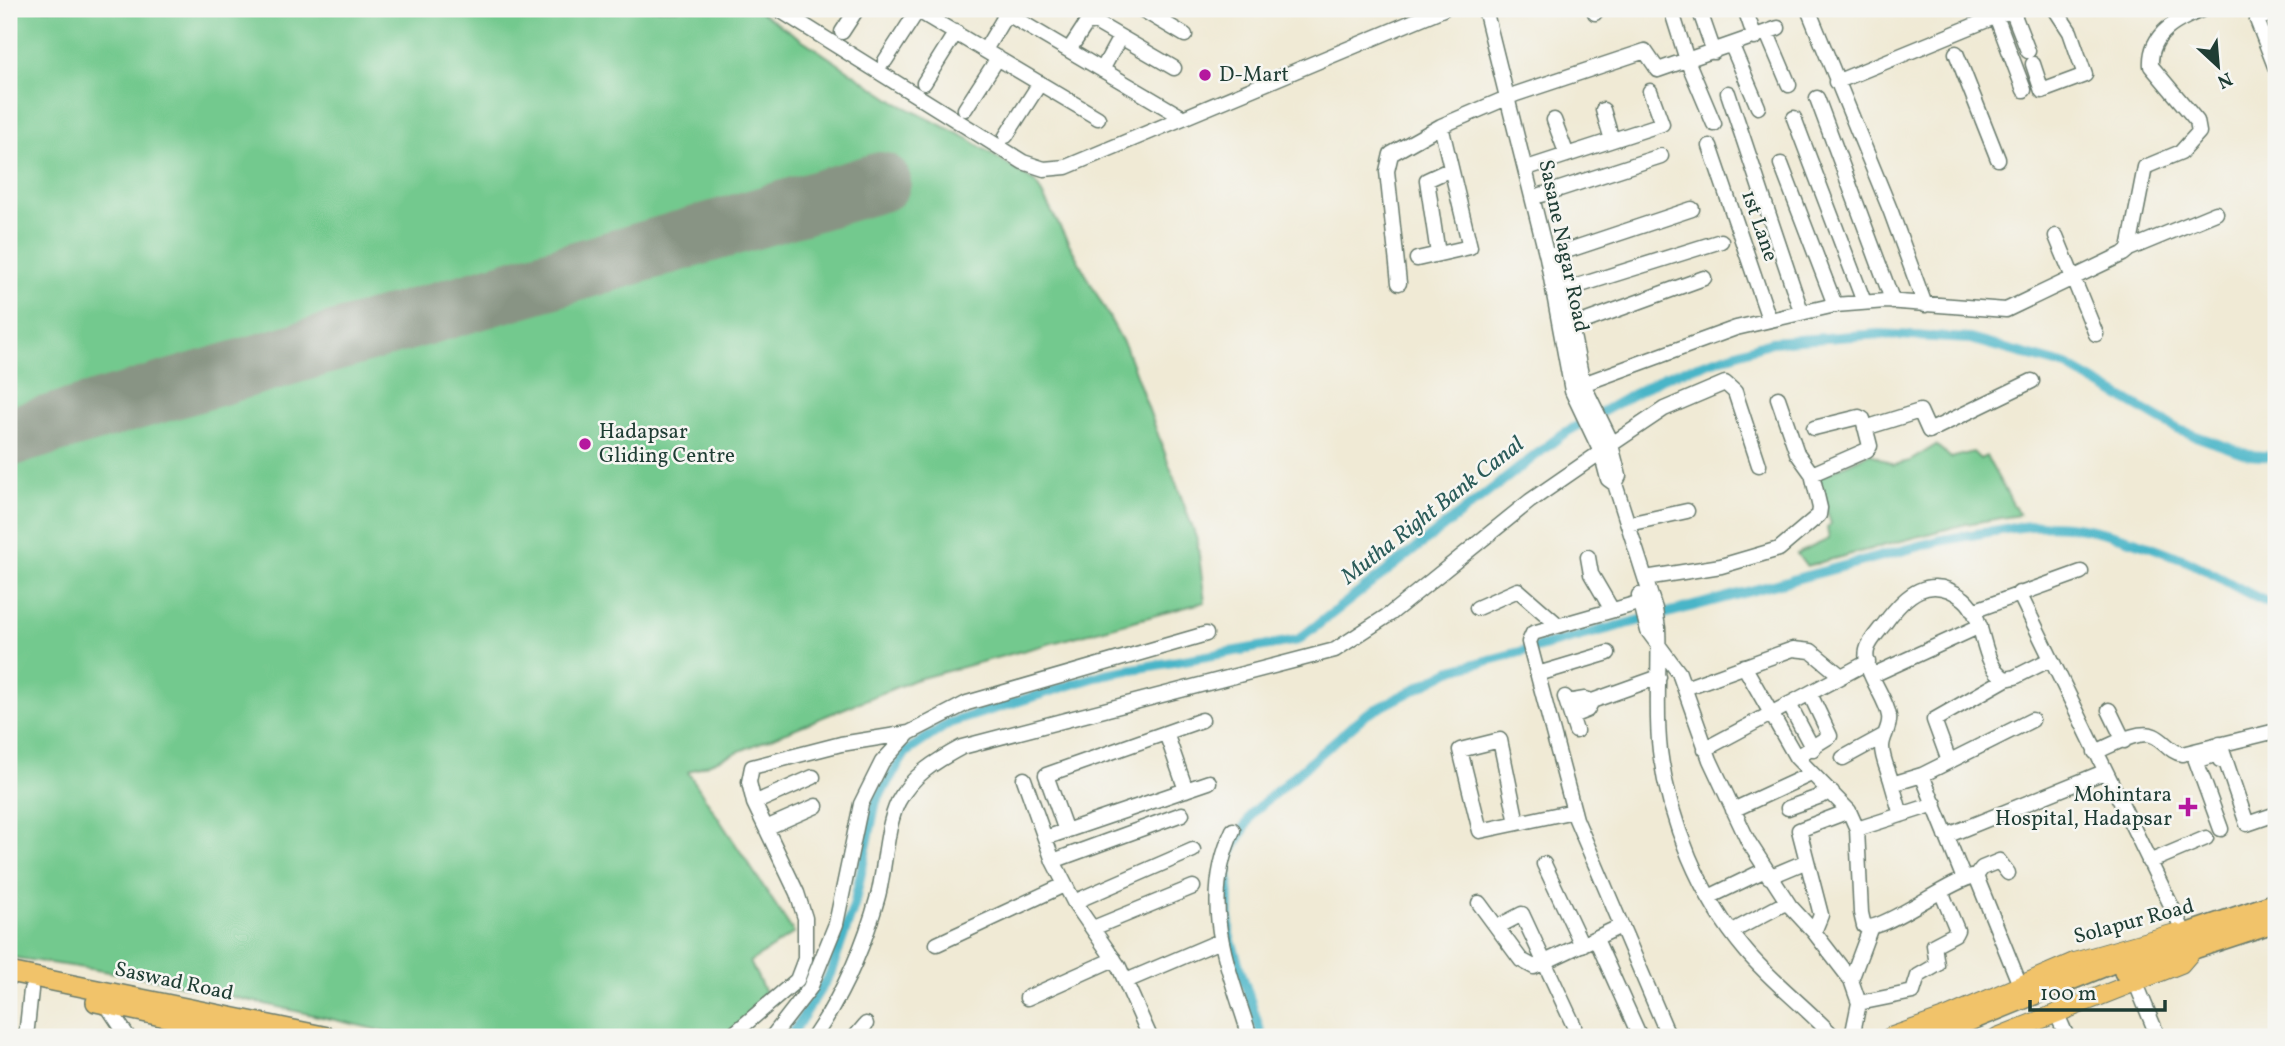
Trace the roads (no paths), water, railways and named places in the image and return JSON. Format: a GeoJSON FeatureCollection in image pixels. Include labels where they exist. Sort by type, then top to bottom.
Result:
{"type":"FeatureCollection","features":[{"type":"Feature","properties":{"kind":"highway","name":"Solapur Road"},"geometry":{"type":"LineString","coordinates":[[2189,942],[2276,904]]}},
{"type":"Feature","properties":{"kind":"highway","name":"Solapur Road"},"geometry":{"type":"LineString","coordinates":[[2189,942],[2276,922]]}},
{"type":"Feature","properties":{"kind":"highway"},"geometry":{"type":"LineString","coordinates":[[1930,1037],[1958,1032],[2189,942]]}},
{"type":"Feature","properties":{"kind":"highway","name":"Saswad Road"},"geometry":{"type":"LineString","coordinates":[[9,972],[259,1037]]}},
{"type":"Feature","properties":{"kind":"highway","name":"Saswad Road"},"geometry":{"type":"LineString","coordinates":[[9,986],[236,1030],[328,1037]]}},
{"type":"Feature","properties":{"kind":"main road","name":"Solapur Road"},"geometry":{"type":"LineString","coordinates":[[1890,1037],[1947,1017],[2114,948],[2170,932],[2189,942],[2181,964],[2001,1036]]}},
{"type":"Feature","properties":{"kind":"street"},"geometry":{"type":"LineString","coordinates":[[778,9],[1023,162],[1044,169],[1066,167],[1443,9]]}},
{"type":"Feature","properties":{"kind":"street"},"geometry":{"type":"LineString","coordinates":[[842,32],[857,9]]}},
{"type":"Feature","properties":{"kind":"street"},"geometry":{"type":"LineString","coordinates":[[884,61],[916,9],[1098,118]]}},
{"type":"Feature","properties":{"kind":"street"},"geometry":{"type":"LineString","coordinates":[[1141,9],[1185,35]]}},
{"type":"Feature","properties":{"kind":"street"},"geometry":{"type":"LineString","coordinates":[[1155,9],[1170,26]]}},
{"type":"Feature","properties":{"kind":"street","name":"Sasane Nagar Road"},"geometry":{"type":"LineString","coordinates":[[1485,9],[1541,195],[1552,256]]}},
{"type":"Feature","properties":{"kind":"street","name":"Sasane Nagar Road"},"geometry":{"type":"LineString","coordinates":[[1494,9],[1511,96],[1560,292],[1572,391],[1603,441],[1608,479],[1615,484],[1645,578],[1647,606],[1659,648],[1660,749],[1667,795],[1709,897],[1731,932],[1755,962],[1804,1005],[1834,1037]]}},
{"type":"Feature","properties":{"kind":"street"},"geometry":{"type":"LineString","coordinates":[[1671,9],[1687,61],[1714,124]]}},
{"type":"Feature","properties":{"kind":"street"},"geometry":{"type":"LineString","coordinates":[[1699,9],[1714,52]]}},
{"type":"Feature","properties":{"kind":"street"},"geometry":{"type":"LineString","coordinates":[[1745,9],[1767,33],[1789,85]]}},
{"type":"Feature","properties":{"kind":"street"},"geometry":{"type":"LineString","coordinates":[[1808,9],[1891,212],[1925,305]]}},
{"type":"Feature","properties":{"kind":"street"},"geometry":{"type":"LineString","coordinates":[[1836,82],[1952,45],[1996,16],[2013,9],[2042,91],[2085,75],[2072,36],[2055,9]]}},
{"type":"Feature","properties":{"kind":"street"},"geometry":{"type":"LineString","coordinates":[[2129,249],[2145,167],[2180,152],[2199,132],[2197,121],[2151,66],[2154,42],[2165,30],[2204,9]]}},
{"type":"Feature","properties":{"kind":"street"},"geometry":{"type":"LineString","coordinates":[[2276,11],[2257,20],[2276,69]]}},
{"type":"Feature","properties":{"kind":"street"},"geometry":{"type":"LineString","coordinates":[[965,109],[1009,12],[1182,117]]}},
{"type":"Feature","properties":{"kind":"street"},"geometry":{"type":"LineString","coordinates":[[1069,50],[1094,15],[1120,37],[1174,68]]}},
{"type":"Feature","properties":{"kind":"street"},"geometry":{"type":"LineString","coordinates":[[1996,16],[2024,90]]}},
{"type":"Feature","properties":{"kind":"street"},"geometry":{"type":"LineString","coordinates":[[924,83],[956,32]]}},
{"type":"Feature","properties":{"kind":"street"},"geometry":{"type":"LineString","coordinates":[[1399,283],[1387,162],[1400,148],[1441,126],[1511,96],[1645,51],[1658,69],[1767,33]]}},
{"type":"Feature","properties":{"kind":"street"},"geometry":{"type":"LineString","coordinates":[[1102,70],[1120,37]]}},
{"type":"Feature","properties":{"kind":"street"},"geometry":{"type":"LineString","coordinates":[[1952,45],[1998,159]]}},
{"type":"Feature","properties":{"kind":"street"},"geometry":{"type":"LineString","coordinates":[[1732,46],[1758,107]]}},
{"type":"Feature","properties":{"kind":"street"},"geometry":{"type":"LineString","coordinates":[[1006,136],[1040,83]]}},
{"type":"Feature","properties":{"kind":"street"},"geometry":{"type":"LineString","coordinates":[[1533,166],[1661,124],[1650,91]]}},
{"type":"Feature","properties":{"kind":"street"},"geometry":{"type":"LineString","coordinates":[[1728,93],[1801,311]]}},
{"type":"Feature","properties":{"kind":"street"},"geometry":{"type":"LineString","coordinates":[[1817,98],[1893,302]]}},
{"type":"Feature","properties":{"kind":"street"},"geometry":{"type":"LineString","coordinates":[[1603,110],[1612,140]]}},
{"type":"Feature","properties":{"kind":"street"},"geometry":{"type":"LineString","coordinates":[[1794,118],[1864,302]]}},
{"type":"Feature","properties":{"kind":"street"},"geometry":{"type":"LineString","coordinates":[[1554,120],[1567,155]]}},
{"type":"Feature","properties":{"kind":"street"},"geometry":{"type":"LineString","coordinates":[[1417,259],[1470,247],[1441,126]]}},
{"type":"Feature","properties":{"kind":"street","name":"1st Lane"},"geometry":{"type":"LineString","coordinates":[[1710,146],[1769,319]]}},
{"type":"Feature","properties":{"kind":"street"},"geometry":{"type":"LineString","coordinates":[[1541,195],[1661,156]]}},
{"type":"Feature","properties":{"kind":"street"},"geometry":{"type":"LineString","coordinates":[[1781,164],[1835,305]]}},
{"type":"Feature","properties":{"kind":"street"},"geometry":{"type":"LineString","coordinates":[[1438,254],[1427,180],[1451,169]]}},
{"type":"Feature","properties":{"kind":"street"},"geometry":{"type":"LineString","coordinates":[[1552,256],[1692,209]]}},
{"type":"Feature","properties":{"kind":"street"},"geometry":{"type":"LineString","coordinates":[[1583,384],[1703,339],[1769,319],[1835,305],[1893,302],[2006,310],[2129,249],[2216,213]]}},
{"type":"Feature","properties":{"kind":"street"},"geometry":{"type":"LineString","coordinates":[[2056,236],[2096,334]]}},
{"type":"Feature","properties":{"kind":"street"},"geometry":{"type":"LineString","coordinates":[[1560,292],[1721,241]]}},
{"type":"Feature","properties":{"kind":"street"},"geometry":{"type":"LineString","coordinates":[[1566,328],[1704,278]]}},
{"type":"Feature","properties":{"kind":"street","name":"Sasane Nagar Road"},"geometry":{"type":"LineString","coordinates":[[1566,328],[1583,384],[1587,412]]}},
{"type":"Feature","properties":{"kind":"street"},"geometry":{"type":"LineString","coordinates":[[1865,428],[1920,411],[1929,431],[2032,381]]}},
{"type":"Feature","properties":{"kind":"street"},"geometry":{"type":"LineString","coordinates":[[814,1037],[831,1011],[859,956],[878,896],[897,804],[912,781],[935,761],[962,747],[1335,650],[1390,614],[1603,441],[1664,409],[1725,383],[1735,392],[1759,465]]}},
{"type":"Feature","properties":{"kind":"street"},"geometry":{"type":"LineString","coordinates":[[1645,578],[1721,566],[1779,549],[1820,512],[1812,474],[1797,453],[1778,398]]}},
{"type":"Feature","properties":{"kind":"street"},"geometry":{"type":"LineString","coordinates":[[1812,474],[1868,449],[1865,428],[1860,417],[1814,428]]}},
{"type":"Feature","properties":{"kind":"street"},"geometry":{"type":"LineString","coordinates":[[1628,524],[1687,511]]}},
{"type":"Feature","properties":{"kind":"street"},"geometry":{"type":"LineString","coordinates":[[1588,557],[1591,573],[1612,610]]}},
{"type":"Feature","properties":{"kind":"street"},"geometry":{"type":"LineString","coordinates":[[1973,611],[2081,572]]}},
{"type":"Feature","properties":{"kind":"street"},"geometry":{"type":"LineString","coordinates":[[1901,815],[1882,750],[1889,715],[1870,669],[1867,651],[1901,601],[1917,590],[1931,587],[1947,590],[1965,600],[1980,626],[1993,664],[2006,679]]}},
{"type":"Feature","properties":{"kind":"street"},"geometry":{"type":"LineString","coordinates":[[1477,608],[1518,590],[1558,625]]}},
{"type":"Feature","properties":{"kind":"street"},"geometry":{"type":"LineString","coordinates":[[2019,593],[2189,942]]}},
{"type":"Feature","properties":{"kind":"street"},"geometry":{"type":"LineString","coordinates":[[1647,606],[1612,610],[1558,625],[1532,633],[1529,642],[1574,811],[1669,1037]]}},
{"type":"Feature","properties":{"kind":"street"},"geometry":{"type":"LineString","coordinates":[[1706,749],[1841,676],[1870,669],[1980,626]]}},
{"type":"Feature","properties":{"kind":"street"},"geometry":{"type":"LineString","coordinates":[[804,984],[805,918],[797,893],[754,803],[749,782],[752,767],[841,744],[909,733],[967,703],[1206,634]]}},
{"type":"Feature","properties":{"kind":"street"},"geometry":{"type":"LineString","coordinates":[[1659,648],[1675,664],[1732,810],[1767,874],[1851,980],[1859,1003],[1855,1027]]}},
{"type":"Feature","properties":{"kind":"street"},"geometry":{"type":"LineString","coordinates":[[1685,688],[1773,655],[1802,649],[1821,657],[1841,676]]}},
{"type":"Feature","properties":{"kind":"street"},"geometry":{"type":"LineString","coordinates":[[1538,674],[1608,653]]}},
{"type":"Feature","properties":{"kind":"street"},"geometry":{"type":"LineString","coordinates":[[1950,761],[1934,720],[2006,679],[2051,659]]}},
{"type":"Feature","properties":{"kind":"street"},"geometry":{"type":"LineString","coordinates":[[1744,666],[1796,757],[1849,811],[1857,829],[1861,913],[1864,926],[1870,929]]}},
{"type":"Feature","properties":{"kind":"street"},"geometry":{"type":"LineString","coordinates":[[1568,711],[1585,699],[1592,701],[1659,677]]}},
{"type":"Feature","properties":{"kind":"street"},"geometry":{"type":"LineString","coordinates":[[1796,757],[1828,740],[1831,733],[1810,694]]}},
{"type":"Feature","properties":{"kind":"street"},"geometry":{"type":"LineString","coordinates":[[1789,704],[1813,749]]}},
{"type":"Feature","properties":{"kind":"street"},"geometry":{"type":"LineString","coordinates":[[2109,710],[2124,741]]}},
{"type":"Feature","properties":{"kind":"street"},"geometry":{"type":"LineString","coordinates":[[1066,831],[1046,775],[1202,720]]}},
{"type":"Feature","properties":{"kind":"street"},"geometry":{"type":"LineString","coordinates":[[1892,783],[1922,775],[2032,720]]}},
{"type":"Feature","properties":{"kind":"street"},"geometry":{"type":"LineString","coordinates":[[772,1037],[836,924],[867,786],[882,762],[909,733]]}},
{"type":"Feature","properties":{"kind":"street"},"geometry":{"type":"LineString","coordinates":[[1166,733],[1186,790]]}},
{"type":"Feature","properties":{"kind":"street"},"geometry":{"type":"LineString","coordinates":[[2095,752],[2147,734],[2156,737],[2174,753],[2195,756],[2218,754],[2242,825]]}},
{"type":"Feature","properties":{"kind":"street"},"geometry":{"type":"LineString","coordinates":[[2195,756],[2276,734]]}},
{"type":"Feature","properties":{"kind":"street"},"geometry":{"type":"LineString","coordinates":[[1843,758],[1885,735]]}},
{"type":"Feature","properties":{"kind":"street"},"geometry":{"type":"LineString","coordinates":[[1517,823],[1500,740],[1460,750],[1480,831],[1574,811]]}},
{"type":"Feature","properties":{"kind":"street"},"geometry":{"type":"LineString","coordinates":[[2221,748],[2247,824],[2276,814]]}},
{"type":"Feature","properties":{"kind":"street"},"geometry":{"type":"LineString","coordinates":[[2195,756],[2221,830]]}},
{"type":"Feature","properties":{"kind":"street"},"geometry":{"type":"LineString","coordinates":[[1946,836],[2104,772]]}},
{"type":"Feature","properties":{"kind":"street"},"geometry":{"type":"LineString","coordinates":[[1732,810],[1811,774]]}},
{"type":"Feature","properties":{"kind":"street"},"geometry":{"type":"LineString","coordinates":[[1922,775],[1946,836],[1970,878],[2020,985]]}},
{"type":"Feature","properties":{"kind":"street"},"geometry":{"type":"LineString","coordinates":[[754,803],[813,777]]}},
{"type":"Feature","properties":{"kind":"street"},"geometry":{"type":"LineString","coordinates":[[1024,779],[1053,862],[1064,885],[1114,959],[1150,1037]]}},
{"type":"Feature","properties":{"kind":"street"},"geometry":{"type":"LineString","coordinates":[[1045,838],[1209,782]]}},
{"type":"Feature","properties":{"kind":"street"},"geometry":{"type":"LineString","coordinates":[[1788,808],[1832,792]]}},
{"type":"Feature","properties":{"kind":"street"},"geometry":{"type":"LineString","coordinates":[[1857,829],[1935,804]]}},
{"type":"Feature","properties":{"kind":"street"},"geometry":{"type":"LineString","coordinates":[[766,828],[816,806]]}},
{"type":"Feature","properties":{"kind":"street"},"geometry":{"type":"LineString","coordinates":[[1814,932],[1821,915],[1799,830],[1849,811]]}},
{"type":"Feature","properties":{"kind":"street"},"geometry":{"type":"LineString","coordinates":[[1053,862],[1182,814]]}},
{"type":"Feature","properties":{"kind":"street"},"geometry":{"type":"LineString","coordinates":[[1233,830],[1223,859],[1216,898],[1220,941],[1251,1037]]}},
{"type":"Feature","properties":{"kind":"street"},"geometry":{"type":"LineString","coordinates":[[2149,862],[2206,838]]}},
{"type":"Feature","properties":{"kind":"street"},"geometry":{"type":"LineString","coordinates":[[1074,902],[1193,850]]}},
{"type":"Feature","properties":{"kind":"street"},"geometry":{"type":"LineString","coordinates":[[1709,897],[1807,861]]}},
{"type":"Feature","properties":{"kind":"street"},"geometry":{"type":"LineString","coordinates":[[1851,980],[1870,929],[1999,861],[2008,873]]}},
{"type":"Feature","properties":{"kind":"street"},"geometry":{"type":"LineString","coordinates":[[1544,864],[1582,945]]}},
{"type":"Feature","properties":{"kind":"street"},"geometry":{"type":"LineString","coordinates":[[937,944],[1064,885]]}},
{"type":"Feature","properties":{"kind":"street"},"geometry":{"type":"LineString","coordinates":[[1093,928],[1193,887]]}},
{"type":"Feature","properties":{"kind":"street"},"geometry":{"type":"LineString","coordinates":[[1859,1003],[1913,992],[1918,976],[1937,965],[1934,945],[1955,934],[1956,930],[1941,891]]}},
{"type":"Feature","properties":{"kind":"street"},"geometry":{"type":"LineString","coordinates":[[1731,932],[1787,902]]}},
{"type":"Feature","properties":{"kind":"street"},"geometry":{"type":"LineString","coordinates":[[1479,903],[1527,966],[1534,968],[1621,926]]}},
{"type":"Feature","properties":{"kind":"street"},"geometry":{"type":"LineString","coordinates":[[1497,927],[1522,914],[1574,1026]]}},
{"type":"Feature","properties":{"kind":"street"},"geometry":{"type":"LineString","coordinates":[[1596,939],[1640,1037]]}},
{"type":"Feature","properties":{"kind":"street"},"geometry":{"type":"LineString","coordinates":[[1126,982],[1220,941]]}},
{"type":"Feature","properties":{"kind":"street"},"geometry":{"type":"LineString","coordinates":[[1027,998],[1114,959]]}},
{"type":"Feature","properties":{"kind":"street"},"geometry":{"type":"LineString","coordinates":[[2135,981],[2158,1037]]}},
{"type":"Feature","properties":{"kind":"street"},"geometry":{"type":"LineString","coordinates":[[730,1037],[804,984]]}},
{"type":"Feature","properties":{"kind":"street"},"geometry":{"type":"LineString","coordinates":[[26,1037],[31,990]]}},
{"type":"Feature","properties":{"kind":"street"},"geometry":{"type":"LineString","coordinates":[[106,1004],[128,1037]]}},
{"type":"Feature","properties":{"kind":"street"},"geometry":{"type":"LineString","coordinates":[[2056,1012],[2067,1037]]}},
{"type":"Feature","properties":{"kind":"street"},"geometry":{"type":"LineString","coordinates":[[855,1037],[866,1024]]}},
{"type":"Feature","properties":{"kind":"waterway","name":"Mutha Right Bank Canal"},"geometry":{"type":"LineString","coordinates":[[790,1037],[830,974],[854,906],[876,801],[906,752],[949,723],[1105,674],[1298,640],[1563,434],[1664,377],[1771,342],[1879,334],[1970,339],[2067,366],[2179,430],[2249,455],[2276,457]]}},
{"type":"Feature","properties":{"kind":"waterway"},"geometry":{"type":"LineString","coordinates":[[1262,1037],[1229,935],[1228,858],[1253,812],[1365,715],[1452,670],[1939,541],[2035,526],[2082,528],[2142,544],[2185,560],[2276,606]]}},
{"type":"Feature","properties":{"kind":"place","name":"D-Mart"},"geometry":{"type":"Point","coordinates":[1205,75]}},
{"type":"Feature","properties":{"kind":"place","name":"Hadapsar Gliding Centre"},"geometry":{"type":"Point","coordinates":[585,444]}},
{"type":"Feature","properties":{"kind":"place","name":"Mohintara Hospital, Hadapsar"},"geometry":{"type":"Point","coordinates":[2188,807]}}]}
